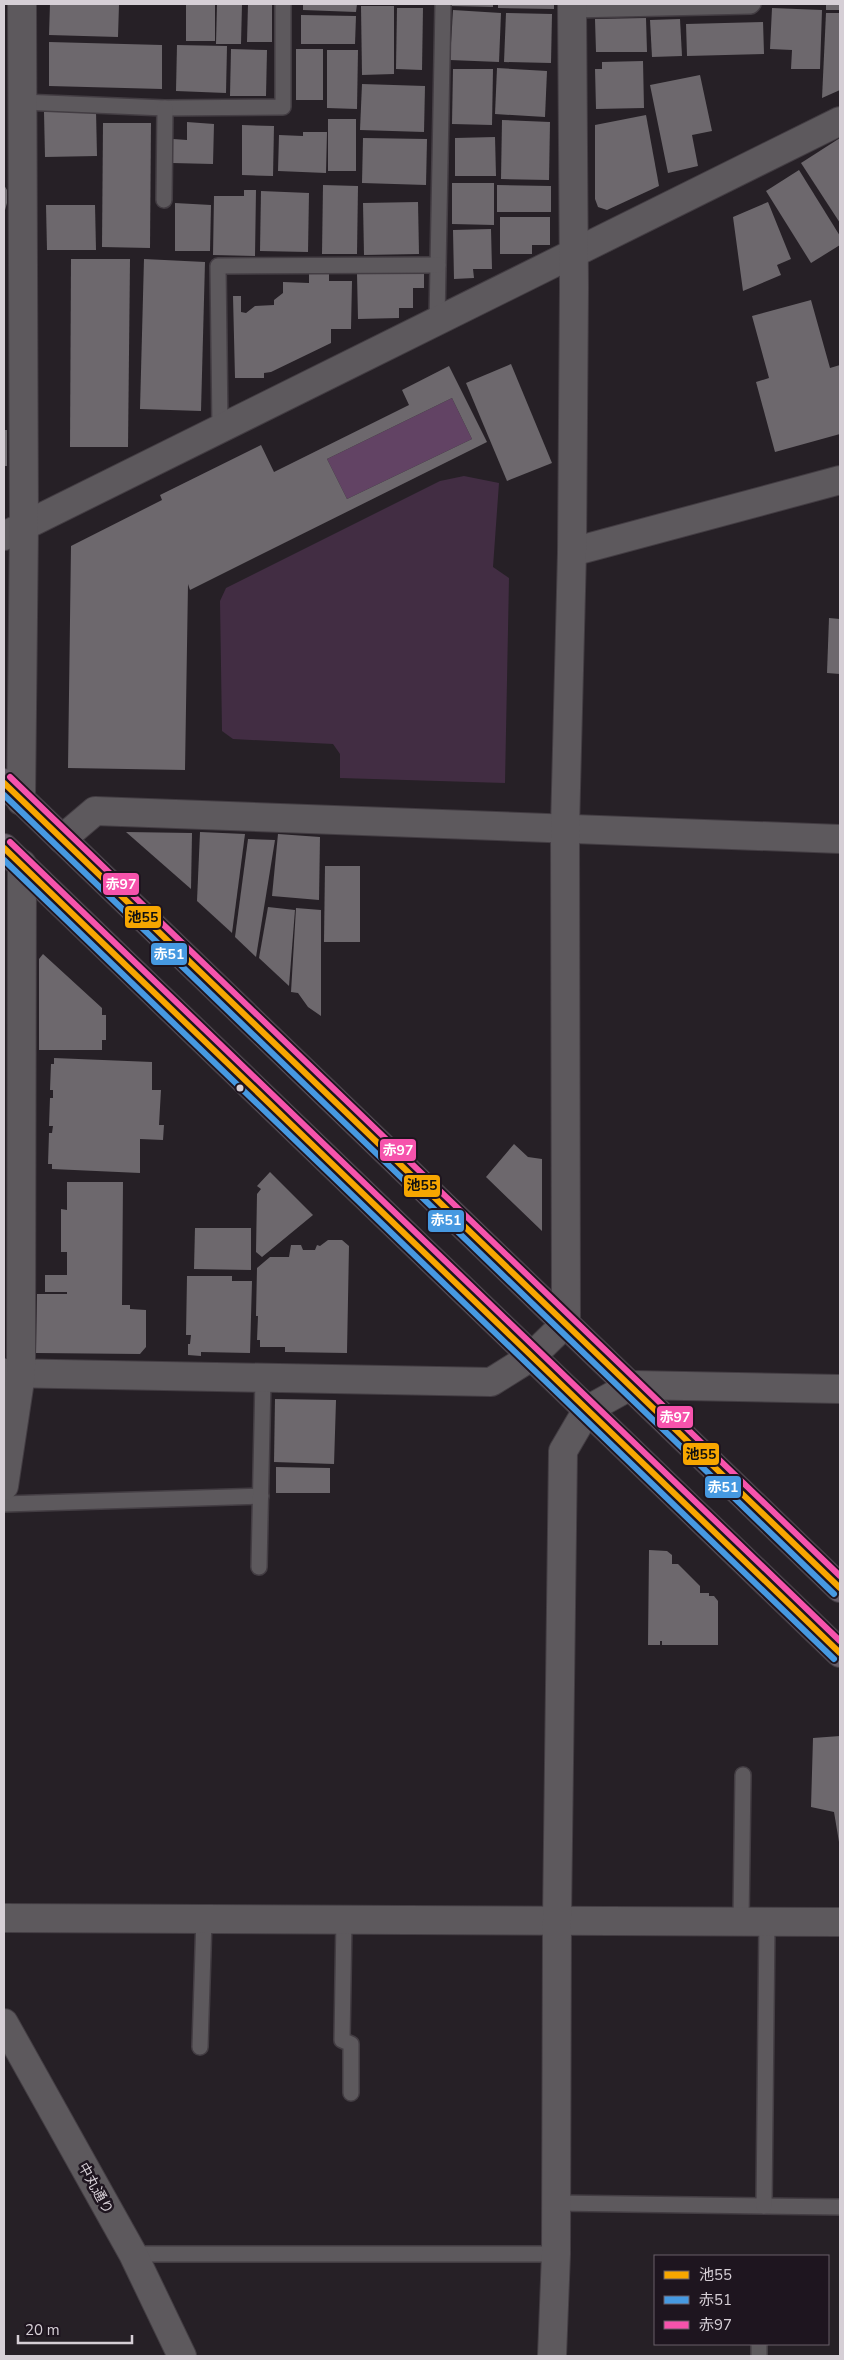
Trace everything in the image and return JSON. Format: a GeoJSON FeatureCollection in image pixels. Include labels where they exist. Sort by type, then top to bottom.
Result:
{"type":"FeatureCollection","features":[{"type":"Feature","properties":{"kind":"highway"},"geometry":{"type":"LineString","coordinates":[[12,792],[632,1385],[840,1588]]}},
{"type":"Feature","properties":{"kind":"highway"},"geometry":{"type":"LineString","coordinates":[[13,856],[840,1653]]}},
{"type":"Feature","properties":{"kind":"street"},"geometry":{"type":"LineString","coordinates":[[12,792],[14,531],[22,102],[13,39],[22,4]]}},
{"type":"Feature","properties":{"kind":"street"},"geometry":{"type":"LineString","coordinates":[[12,1373],[491,1382],[531,1357],[566,1323],[565,828],[572,552],[574,252],[572,7]]}},
{"type":"Feature","properties":{"kind":"street"},"geometry":{"type":"LineString","coordinates":[[14,531],[840,121]]}},
{"type":"Feature","properties":{"kind":"street"},"geometry":{"type":"LineString","coordinates":[[572,552],[840,480]]}},
{"type":"Feature","properties":{"kind":"street"},"geometry":{"type":"LineString","coordinates":[[62,839],[96,812],[840,839]]}},
{"type":"Feature","properties":{"kind":"street"},"geometry":{"type":"LineString","coordinates":[[4,1486],[12,1373],[13,856]]}},
{"type":"Feature","properties":{"kind":"street"},"geometry":{"type":"LineString","coordinates":[[552,2356],[556,2254],[557,1920],[564,1451],[587,1410],[632,1385],[840,1390]]}},
{"type":"Feature","properties":{"kind":"street"},"geometry":{"type":"LineString","coordinates":[[4,1918],[840,1922]]}},
{"type":"Feature","properties":{"kind":"street","name":"中丸通り"},"geometry":{"type":"LineString","coordinates":[[4,2023],[133,2254],[182,2356]]}},
{"type":"Feature","properties":{"kind":"lane"},"geometry":{"type":"LineString","coordinates":[[22,102],[165,108],[283,107],[283,4]]}},
{"type":"Feature","properties":{"kind":"lane"},"geometry":{"type":"LineString","coordinates":[[437,320],[443,4]]}},
{"type":"Feature","properties":{"kind":"lane"},"geometry":{"type":"LineString","coordinates":[[572,7],[751,6],[753,4]]}},
{"type":"Feature","properties":{"kind":"lane"},"geometry":{"type":"LineString","coordinates":[[164,200],[165,108]]}},
{"type":"Feature","properties":{"kind":"lane"},"geometry":{"type":"LineString","coordinates":[[220,428],[218,266],[438,265]]}},
{"type":"Feature","properties":{"kind":"lane"},"geometry":{"type":"LineString","coordinates":[[260,1567],[263,1378]]}},
{"type":"Feature","properties":{"kind":"lane"},"geometry":{"type":"LineString","coordinates":[[4,1504],[260,1496]]}},
{"type":"Feature","properties":{"kind":"lane"},"geometry":{"type":"LineString","coordinates":[[744,1775],[754,1921],[764,2206]]}},
{"type":"Feature","properties":{"kind":"lane"},"geometry":{"type":"LineString","coordinates":[[200,2047],[204,1918]]}},
{"type":"Feature","properties":{"kind":"lane"},"geometry":{"type":"LineString","coordinates":[[344,1919],[342,2040],[351,2044],[351,2093]]}},
{"type":"Feature","properties":{"kind":"lane"},"geometry":{"type":"LineString","coordinates":[[556,2203],[840,2207]]}},
{"type":"Feature","properties":{"kind":"lane"},"geometry":{"type":"LineString","coordinates":[[133,2254],[556,2254]]}},
{"type":"Feature","properties":{"kind":"shaded area"},"geometry":{"type":"Polygon","coordinates":[[[452,398],[472,439],[347,499],[327,459],[452,398]]]}},
{"type":"Feature","properties":{"kind":"shaded area"},"geometry":{"type":"Polygon","coordinates":[[[464,476],[499,483],[493,567],[509,578],[505,783],[340,778],[340,754],[333,744],[233,739],[222,731],[220,601],[226,588],[440,481],[464,476]]]}},
{"type":"Feature","properties":{"kind":"building"},"geometry":{"type":"Polygon","coordinates":[[[50,4],[119,4],[118,37],[49,35],[50,4]]]}},
{"type":"Feature","properties":{"kind":"building"},"geometry":{"type":"Polygon","coordinates":[[[186,4],[215,4],[215,41],[186,41],[186,4]]]}},
{"type":"Feature","properties":{"kind":"building"},"geometry":{"type":"Polygon","coordinates":[[[217,4],[242,4],[241,44],[216,44],[217,4]]]}},
{"type":"Feature","properties":{"kind":"building"},"geometry":{"type":"Polygon","coordinates":[[[248,4],[272,4],[272,42],[247,42],[248,4]]]}},
{"type":"Feature","properties":{"kind":"building"},"geometry":{"type":"Polygon","coordinates":[[[303,4],[357,4],[356,12],[303,10],[303,4]]]}},
{"type":"Feature","properties":{"kind":"building"},"geometry":{"type":"Polygon","coordinates":[[[450,4],[493,4],[493,7],[450,6],[450,4]]]}},
{"type":"Feature","properties":{"kind":"building"},"geometry":{"type":"Polygon","coordinates":[[[498,4],[554,4],[554,9],[498,8],[498,4]]]}},
{"type":"Feature","properties":{"kind":"building"},"geometry":{"type":"Polygon","coordinates":[[[826,4],[840,4],[840,10],[826,10],[826,4]]]}},
{"type":"Feature","properties":{"kind":"building"},"geometry":{"type":"Polygon","coordinates":[[[361,6],[394,6],[394,74],[362,75],[361,6]]]}},
{"type":"Feature","properties":{"kind":"building"},"geometry":{"type":"Polygon","coordinates":[[[397,8],[423,8],[422,70],[396,69],[397,8]]]}},
{"type":"Feature","properties":{"kind":"building"},"geometry":{"type":"Polygon","coordinates":[[[772,8],[822,10],[820,69],[791,69],[792,50],[770,49],[772,8]]]}},
{"type":"Feature","properties":{"kind":"building"},"geometry":{"type":"Polygon","coordinates":[[[453,10],[501,13],[499,62],[450,60],[453,10]]]}},
{"type":"Feature","properties":{"kind":"building"},"geometry":{"type":"Polygon","coordinates":[[[506,13],[552,14],[551,63],[504,62],[506,13]]]}},
{"type":"Feature","properties":{"kind":"building"},"geometry":{"type":"Polygon","coordinates":[[[826,13],[840,13],[840,90],[822,98],[826,13]]]}},
{"type":"Feature","properties":{"kind":"building"},"geometry":{"type":"Polygon","coordinates":[[[301,15],[356,16],[355,44],[301,44],[301,15]]]}},
{"type":"Feature","properties":{"kind":"building"},"geometry":{"type":"Polygon","coordinates":[[[646,18],[647,52],[596,52],[595,19],[646,18]]]}},
{"type":"Feature","properties":{"kind":"building"},"geometry":{"type":"Polygon","coordinates":[[[680,19],[682,56],[652,57],[650,20],[680,19]]]}},
{"type":"Feature","properties":{"kind":"building"},"geometry":{"type":"Polygon","coordinates":[[[763,22],[764,54],[687,56],[686,24],[763,22]]]}},
{"type":"Feature","properties":{"kind":"building"},"geometry":{"type":"Polygon","coordinates":[[[49,42],[162,45],[162,89],[49,86],[49,42]]]}},
{"type":"Feature","properties":{"kind":"building"},"geometry":{"type":"Polygon","coordinates":[[[177,45],[227,46],[226,93],[176,91],[177,45]]]}},
{"type":"Feature","properties":{"kind":"building"},"geometry":{"type":"Polygon","coordinates":[[[231,49],[267,50],[266,96],[230,96],[231,49]]]}},
{"type":"Feature","properties":{"kind":"building"},"geometry":{"type":"Polygon","coordinates":[[[296,49],[323,49],[323,100],[296,100],[296,49]]]}},
{"type":"Feature","properties":{"kind":"building"},"geometry":{"type":"Polygon","coordinates":[[[327,50],[358,50],[357,109],[327,108],[327,50]]]}},
{"type":"Feature","properties":{"kind":"building"},"geometry":{"type":"Polygon","coordinates":[[[643,61],[644,108],[596,109],[595,69],[602,69],[602,62],[643,61]]]}},
{"type":"Feature","properties":{"kind":"building"},"geometry":{"type":"Polygon","coordinates":[[[497,68],[547,71],[545,117],[495,114],[497,68]]]}},
{"type":"Feature","properties":{"kind":"building"},"geometry":{"type":"Polygon","coordinates":[[[453,69],[493,69],[492,125],[452,124],[453,69]]]}},
{"type":"Feature","properties":{"kind":"building"},"geometry":{"type":"Polygon","coordinates":[[[700,75],[712,131],[692,135],[698,166],[668,173],[650,85],[700,75]]]}},
{"type":"Feature","properties":{"kind":"building"},"geometry":{"type":"Polygon","coordinates":[[[362,84],[425,86],[424,132],[360,130],[362,84]]]}},
{"type":"Feature","properties":{"kind":"building"},"geometry":{"type":"Polygon","coordinates":[[[96,111],[97,156],[45,157],[44,112],[96,111]]]}},
{"type":"Feature","properties":{"kind":"building"},"geometry":{"type":"Polygon","coordinates":[[[646,115],[659,186],[607,210],[598,207],[595,199],[595,125],[646,115]]]}},
{"type":"Feature","properties":{"kind":"building"},"geometry":{"type":"Polygon","coordinates":[[[328,119],[356,119],[356,171],[328,171],[328,119]]]}},
{"type":"Feature","properties":{"kind":"building"},"geometry":{"type":"Polygon","coordinates":[[[502,120],[550,122],[549,180],[501,179],[502,120]]]}},
{"type":"Feature","properties":{"kind":"building"},"geometry":{"type":"Polygon","coordinates":[[[187,122],[214,124],[213,164],[172,163],[173,139],[187,140],[187,122]]]}},
{"type":"Feature","properties":{"kind":"building"},"geometry":{"type":"Polygon","coordinates":[[[103,123],[151,123],[150,248],[102,247],[103,123]]]}},
{"type":"Feature","properties":{"kind":"building"},"geometry":{"type":"Polygon","coordinates":[[[242,125],[274,126],[273,176],[242,175],[242,125]]]}},
{"type":"Feature","properties":{"kind":"building"},"geometry":{"type":"Polygon","coordinates":[[[303,132],[327,132],[326,173],[278,171],[279,135],[303,136],[303,132]]]}},
{"type":"Feature","properties":{"kind":"building"},"geometry":{"type":"Polygon","coordinates":[[[495,137],[496,176],[455,176],[455,138],[495,137]]]}},
{"type":"Feature","properties":{"kind":"building"},"geometry":{"type":"Polygon","coordinates":[[[363,138],[427,139],[426,185],[362,183],[363,138]]]}},
{"type":"Feature","properties":{"kind":"building"},"geometry":{"type":"Polygon","coordinates":[[[840,138],[840,223],[801,163],[840,138]]]}},
{"type":"Feature","properties":{"kind":"building"},"geometry":{"type":"Polygon","coordinates":[[[799,170],[840,236],[840,245],[811,263],[766,191],[799,170]]]}},
{"type":"Feature","properties":{"kind":"building"},"geometry":{"type":"Polygon","coordinates":[[[452,183],[494,183],[494,225],[452,224],[452,183]]]}},
{"type":"Feature","properties":{"kind":"building"},"geometry":{"type":"Polygon","coordinates":[[[4,185],[7,190],[7,203],[4,214],[4,185]]]}},
{"type":"Feature","properties":{"kind":"building"},"geometry":{"type":"Polygon","coordinates":[[[323,185],[358,186],[357,254],[322,254],[323,185]]]}},
{"type":"Feature","properties":{"kind":"building"},"geometry":{"type":"Polygon","coordinates":[[[497,185],[551,186],[551,212],[497,212],[497,185]]]}},
{"type":"Feature","properties":{"kind":"building"},"geometry":{"type":"Polygon","coordinates":[[[244,190],[256,190],[255,256],[213,255],[214,196],[244,196],[244,190]]]}},
{"type":"Feature","properties":{"kind":"building"},"geometry":{"type":"Polygon","coordinates":[[[261,191],[309,193],[308,252],[260,251],[261,191]]]}},
{"type":"Feature","properties":{"kind":"building"},"geometry":{"type":"Polygon","coordinates":[[[418,202],[419,254],[364,255],[363,203],[418,202]]]}},
{"type":"Feature","properties":{"kind":"building"},"geometry":{"type":"Polygon","coordinates":[[[768,202],[791,259],[777,265],[781,275],[743,291],[733,217],[768,202]]]}},
{"type":"Feature","properties":{"kind":"building"},"geometry":{"type":"Polygon","coordinates":[[[175,203],[211,205],[210,251],[175,251],[175,203]]]}},
{"type":"Feature","properties":{"kind":"building"},"geometry":{"type":"Polygon","coordinates":[[[46,205],[95,205],[96,250],[47,250],[46,205]]]}},
{"type":"Feature","properties":{"kind":"building"},"geometry":{"type":"Polygon","coordinates":[[[500,217],[550,217],[550,245],[532,245],[532,254],[500,254],[500,217]]]}},
{"type":"Feature","properties":{"kind":"building"},"geometry":{"type":"Polygon","coordinates":[[[491,229],[492,269],[473,269],[474,278],[454,279],[453,230],[491,229]]]}},
{"type":"Feature","properties":{"kind":"building"},"geometry":{"type":"Polygon","coordinates":[[[71,259],[130,259],[128,447],[70,447],[71,259]]]}},
{"type":"Feature","properties":{"kind":"building"},"geometry":{"type":"Polygon","coordinates":[[[144,259],[205,262],[201,411],[140,409],[144,259]]]}},
{"type":"Feature","properties":{"kind":"building"},"geometry":{"type":"Polygon","coordinates":[[[309,273],[329,273],[329,281],[352,281],[351,329],[331,329],[331,343],[271,372],[264,373],[264,378],[235,378],[233,296],[241,296],[241,312],[246,313],[255,306],[274,305],[274,300],[283,293],[283,282],[309,283],[309,273]]]}},
{"type":"Feature","properties":{"kind":"building"},"geometry":{"type":"Polygon","coordinates":[[[424,273],[424,288],[413,288],[413,308],[399,308],[399,318],[358,319],[357,274],[424,273]]]}},
{"type":"Feature","properties":{"kind":"building"},"geometry":{"type":"Polygon","coordinates":[[[811,300],[830,368],[840,365],[840,434],[775,452],[756,382],[769,378],[752,316],[811,300]]]}},
{"type":"Feature","properties":{"kind":"building"},"geometry":{"type":"Polygon","coordinates":[[[511,364],[552,463],[507,481],[466,383],[511,364]]]}},
{"type":"Feature","properties":{"kind":"building"},"geometry":{"type":"Polygon","coordinates":[[[449,366],[487,442],[190,590],[188,584],[185,770],[68,768],[71,546],[162,500],[160,495],[261,445],[274,472],[409,405],[402,390],[449,366]],[[452,398],[327,459],[347,499],[472,439],[452,398]]]}},
{"type":"Feature","properties":{"kind":"building"},"geometry":{"type":"Polygon","coordinates":[[[4,430],[7,430],[7,466],[4,466],[4,430]]]}},
{"type":"Feature","properties":{"kind":"building"},"geometry":{"type":"Polygon","coordinates":[[[829,618],[840,619],[840,674],[827,673],[829,618]]]}},
{"type":"Feature","properties":{"kind":"building"},"geometry":{"type":"Polygon","coordinates":[[[126,832],[192,833],[191,889],[126,832]]]}},
{"type":"Feature","properties":{"kind":"building"},"geometry":{"type":"Polygon","coordinates":[[[200,832],[245,834],[232,933],[197,901],[200,832]]]}},
{"type":"Feature","properties":{"kind":"building"},"geometry":{"type":"Polygon","coordinates":[[[278,834],[320,837],[319,900],[272,896],[278,834]]]}},
{"type":"Feature","properties":{"kind":"building"},"geometry":{"type":"Polygon","coordinates":[[[248,839],[275,840],[256,957],[235,937],[248,839]]]}},
{"type":"Feature","properties":{"kind":"building"},"geometry":{"type":"Polygon","coordinates":[[[325,866],[360,866],[360,942],[324,942],[325,866]]]}},
{"type":"Feature","properties":{"kind":"building"},"geometry":{"type":"Polygon","coordinates":[[[268,907],[295,910],[289,986],[259,958],[268,907]]]}},
{"type":"Feature","properties":{"kind":"building"},"geometry":{"type":"Polygon","coordinates":[[[296,908],[321,910],[321,1016],[308,1007],[298,993],[291,992],[296,908]]]}},
{"type":"Feature","properties":{"kind":"building"},"geometry":{"type":"Polygon","coordinates":[[[43,954],[102,1008],[102,1015],[106,1015],[106,1040],[102,1040],[102,1050],[39,1050],[39,959],[43,954]]]}},
{"type":"Feature","properties":{"kind":"building"},"geometry":{"type":"Polygon","coordinates":[[[54,1058],[152,1062],[152,1090],[161,1090],[159,1125],[164,1125],[163,1140],[140,1139],[140,1173],[52,1169],[52,1164],[48,1164],[49,1133],[52,1133],[53,1126],[49,1126],[50,1098],[53,1098],[53,1090],[50,1090],[51,1064],[54,1064],[54,1058]]]}},
{"type":"Feature","properties":{"kind":"building"},"geometry":{"type":"Polygon","coordinates":[[[514,1144],[528,1157],[542,1159],[542,1231],[486,1177],[514,1144]]]}},
{"type":"Feature","properties":{"kind":"building"},"geometry":{"type":"Polygon","coordinates":[[[270,1172],[313,1215],[262,1257],[256,1252],[257,1194],[261,1189],[257,1186],[270,1172]]]}},
{"type":"Feature","properties":{"kind":"building"},"geometry":{"type":"Polygon","coordinates":[[[67,1182],[123,1182],[122,1305],[130,1305],[130,1309],[146,1310],[146,1347],[140,1354],[36,1353],[37,1294],[67,1294],[67,1292],[45,1292],[45,1275],[67,1275],[67,1252],[61,1252],[61,1209],[67,1210],[67,1182]]]}},
{"type":"Feature","properties":{"kind":"building"},"geometry":{"type":"Polygon","coordinates":[[[195,1228],[251,1228],[251,1270],[194,1269],[195,1228]]]}},
{"type":"Feature","properties":{"kind":"building"},"geometry":{"type":"Polygon","coordinates":[[[328,1240],[342,1240],[349,1246],[347,1353],[285,1352],[285,1347],[260,1347],[260,1340],[257,1340],[258,1316],[256,1316],[257,1268],[270,1257],[289,1257],[291,1245],[301,1245],[303,1250],[315,1250],[317,1245],[320,1246],[328,1240]]]}},
{"type":"Feature","properties":{"kind":"building"},"geometry":{"type":"Polygon","coordinates":[[[187,1276],[232,1276],[232,1281],[252,1281],[250,1353],[201,1352],[201,1356],[188,1355],[188,1344],[190,1344],[191,1335],[186,1335],[187,1276]]]}},
{"type":"Feature","properties":{"kind":"building"},"geometry":{"type":"Polygon","coordinates":[[[275,1399],[336,1400],[334,1464],[274,1462],[275,1399]]]}},
{"type":"Feature","properties":{"kind":"building"},"geometry":{"type":"Polygon","coordinates":[[[276,1467],[330,1468],[330,1493],[276,1493],[276,1467]]]}},
{"type":"Feature","properties":{"kind":"building"},"geometry":{"type":"Polygon","coordinates":[[[649,1550],[667,1551],[672,1555],[672,1564],[678,1564],[700,1586],[700,1593],[709,1593],[709,1596],[714,1596],[718,1601],[718,1645],[662,1645],[662,1641],[660,1641],[660,1645],[648,1645],[649,1550]]]}},
{"type":"Feature","properties":{"kind":"building"},"geometry":{"type":"Polygon","coordinates":[[[840,1736],[839,1842],[834,1812],[811,1807],[813,1738],[840,1736]]]}},
{"type":"Feature","properties":{"kind":"transit line","name":"赤97"},"geometry":{"type":"LineString","coordinates":[[10,777],[840,1576]]}},
{"type":"Feature","properties":{"kind":"transit line","name":"池55"},"geometry":{"type":"LineString","coordinates":[[4,783],[840,1588]]}},
{"type":"Feature","properties":{"kind":"transit line","name":"赤51"},"geometry":{"type":"LineString","coordinates":[[4,795],[834,1594]]}},
{"type":"Feature","properties":{"kind":"transit line","name":"赤97"},"geometry":{"type":"LineString","coordinates":[[10,842],[840,1641]]}},
{"type":"Feature","properties":{"kind":"transit line","name":"池55"},"geometry":{"type":"LineString","coordinates":[[4,848],[840,1653]]}},
{"type":"Feature","properties":{"kind":"transit line","name":"赤51"},"geometry":{"type":"LineString","coordinates":[[4,860],[834,1659]]}}]}
